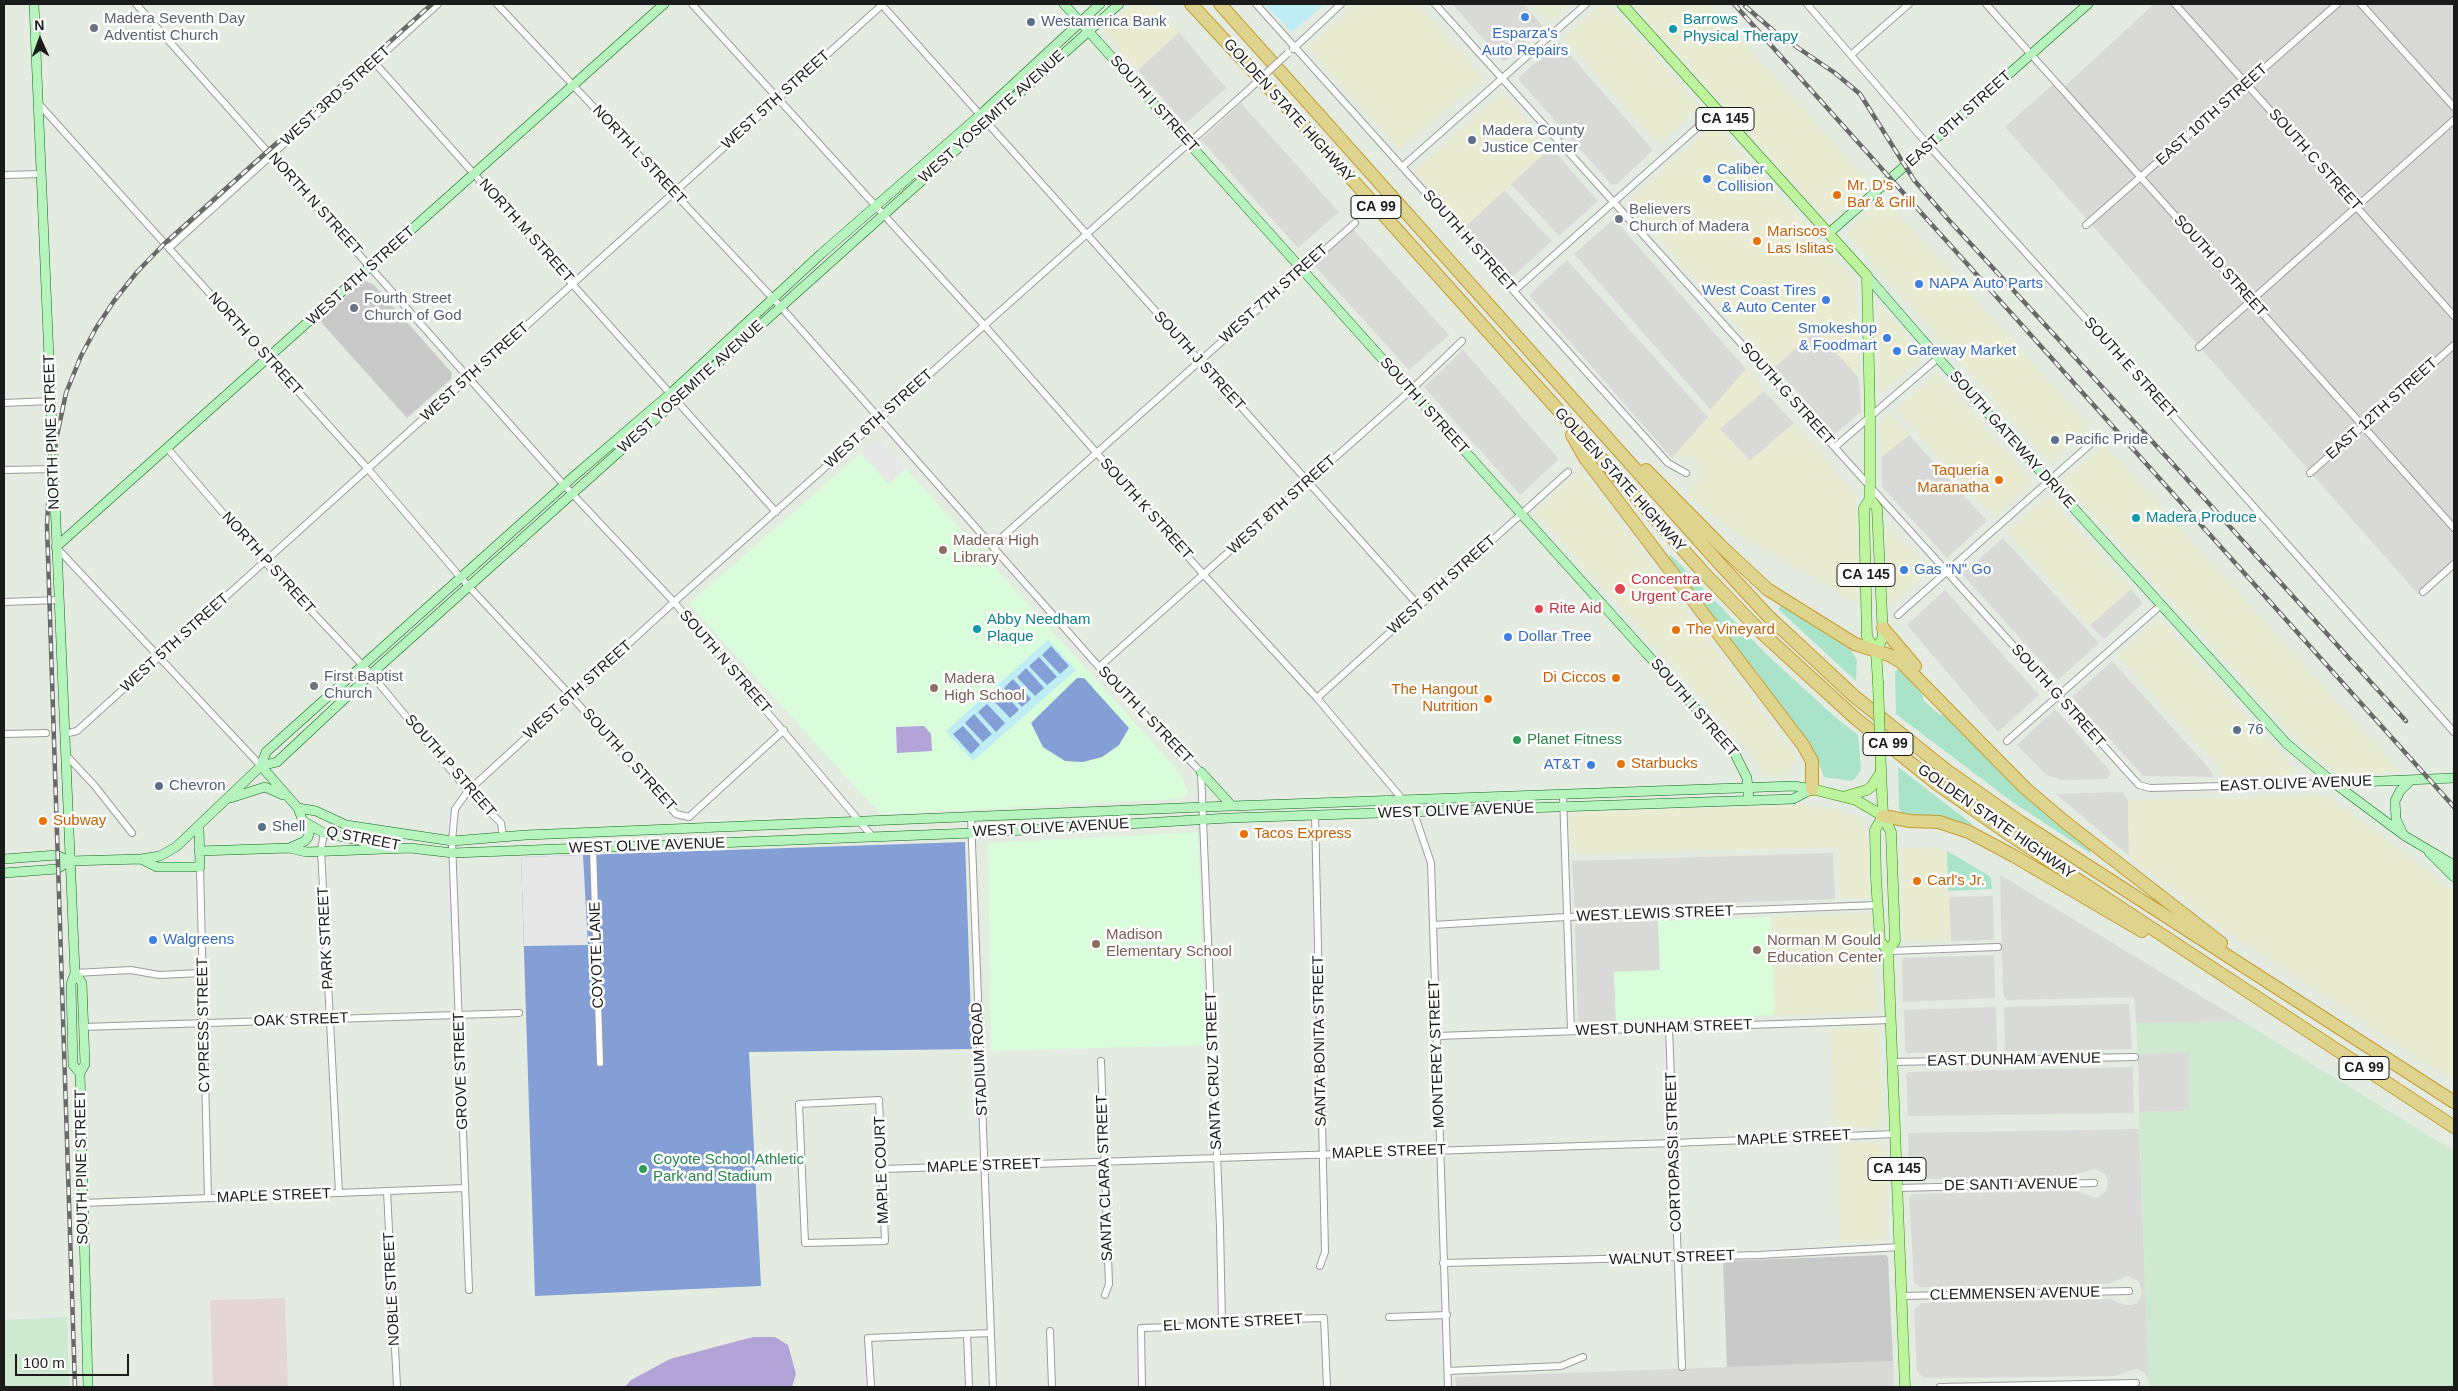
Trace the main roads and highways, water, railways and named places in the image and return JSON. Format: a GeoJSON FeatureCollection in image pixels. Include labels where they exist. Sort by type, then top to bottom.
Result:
{"type":"FeatureCollection","features":[{"type":"Feature","properties":{"kind":"highway","name":"GOLDEN STATE HIGHWAY"},"geometry":{"type":"LineString","coordinates":[[1191,4],[1306,128],[1558,412],[1716,585],[1761,632],[1855,718],[1938,784],[2010,835],[2454,1127]]}},
{"type":"Feature","properties":{"kind":"highway","name":"GOLDEN STATE HIGHWAY"},"geometry":{"type":"LineString","coordinates":[[1220,4],[1575,403],[1768,616],[1862,703],[1946,770],[2020,822],[2454,1102]]}},
{"type":"Feature","properties":{"kind":"highway"},"geometry":{"type":"LineString","coordinates":[[1575,403],[1612,436],[1721,546],[1767,589],[1855,644],[1901,662],[2032,793],[2286,994]]}},
{"type":"Feature","properties":{"kind":"highway"},"geometry":{"type":"LineString","coordinates":[[1558,412],[1585,458],[1803,745],[1812,761],[1812,789]]}},
{"type":"Feature","properties":{"kind":"highway"},"geometry":{"type":"LineString","coordinates":[[1882,628],[1933,687],[1935,694]]}},
{"type":"Feature","properties":{"kind":"highway"},"geometry":{"type":"LineString","coordinates":[[1883,816],[1910,821],[1939,822],[1969,832],[2014,856],[2274,1009]]}},
{"type":"Feature","properties":{"kind":"main road","name":"NORTH PINE STREET"},"geometry":{"type":"LineString","coordinates":[[34,4],[69,860]]}},
{"type":"Feature","properties":{"kind":"main road","name":"WEST 4TH STREET"},"geometry":{"type":"LineString","coordinates":[[56,547],[168,449],[664,4]]}},
{"type":"Feature","properties":{"kind":"main road","name":"SOUTH I STREET"},"geometry":{"type":"LineString","coordinates":[[1064,4],[1733,750],[1740,761],[1749,787],[1749,800]]}},
{"type":"Feature","properties":{"kind":"main road","name":"WEST YOSEMITE AVENUE"},"geometry":{"type":"LineString","coordinates":[[141,859],[160,856],[176,847],[199,827],[261,766],[266,752],[564,485],[674,397],[781,307],[884,214],[1100,4]]}},
{"type":"Feature","properties":{"kind":"main road","name":"WEST YOSEMITE AVENUE"},"geometry":{"type":"LineString","coordinates":[[261,766],[277,762],[371,674],[470,587],[674,397],[773,299],[877,206],[1118,4]]}},
{"type":"Feature","properties":{"kind":"main road","name":"SOUTH GATEWAY DRIVE"},"geometry":{"type":"LineString","coordinates":[[1622,4],[1830,233],[1938,358],[2276,733],[2334,783],[2405,836],[2454,865]]}},
{"type":"Feature","properties":{"kind":"main road","name":"EAST 9TH STREET"},"geometry":{"type":"LineString","coordinates":[[1830,233],[2088,4]]}},
{"type":"Feature","properties":{"kind":"main road","name":"CA 145"},"geometry":{"type":"LineString","coordinates":[[1867,276],[1870,417],[1870,499],[1864,508],[1867,637],[1876,651],[1883,816],[1891,832],[1895,941],[1888,951]]}},
{"type":"Feature","properties":{"kind":"main road","name":"CA 145"},"geometry":{"type":"LineString","coordinates":[[1870,499],[1877,508],[1883,637],[1876,651]]}},
{"type":"Feature","properties":{"kind":"main road","name":"Q STREET"},"geometry":{"type":"LineString","coordinates":[[261,766],[298,808],[303,821],[311,826],[324,833],[360,842],[410,848]]}},
{"type":"Feature","properties":{"kind":"main road"},"geometry":{"type":"LineString","coordinates":[[1843,796],[1858,794],[1867,790],[1872,786],[1881,771]]}},
{"type":"Feature","properties":{"kind":"main road"},"geometry":{"type":"LineString","coordinates":[[1201,772],[1232,806]]}},
{"type":"Feature","properties":{"kind":"main road","name":"EAST OLIVE AVENUE"},"geometry":{"type":"LineString","coordinates":[[2334,783],[2454,778]]}},
{"type":"Feature","properties":{"kind":"main road"},"geometry":{"type":"LineString","coordinates":[[2405,836],[2396,819],[2395,801],[2400,791],[2411,780]]}},
{"type":"Feature","properties":{"kind":"main road","name":"WEST OLIVE AVENUE"},"geometry":{"type":"LineString","coordinates":[[346,825],[452,842],[503,837],[1204,807],[1794,786],[1843,796],[1870,807],[1883,816]]}},
{"type":"Feature","properties":{"kind":"main road"},"geometry":{"type":"LineString","coordinates":[[227,799],[265,788],[289,799]]}},
{"type":"Feature","properties":{"kind":"main road","name":"WEST OLIVE AVENUE"},"geometry":{"type":"LineString","coordinates":[[199,851],[289,848],[306,852],[410,848],[453,852],[593,848],[971,833],[1315,814],[1414,813],[1794,799],[1812,789]]}},
{"type":"Feature","properties":{"kind":"main road","name":"Q STREET"},"geometry":{"type":"LineString","coordinates":[[298,808],[316,811],[346,825]]}},
{"type":"Feature","properties":{"kind":"main road","name":"CA 145"},"geometry":{"type":"LineString","coordinates":[[1883,816],[1875,830],[1878,905],[1880,941],[1888,951],[1906,1387]]}},
{"type":"Feature","properties":{"kind":"main road"},"geometry":{"type":"LineString","coordinates":[[289,848],[305,841],[311,826]]}},
{"type":"Feature","properties":{"kind":"main road","name":"CYPRESS STREET"},"geometry":{"type":"LineString","coordinates":[[141,859],[157,867],[200,867],[199,827]]}},
{"type":"Feature","properties":{"kind":"main road"},"geometry":{"type":"LineString","coordinates":[[324,833],[330,829],[369,834],[372,830]]}},
{"type":"Feature","properties":{"kind":"main road","name":"SOUTH GATEWAY DRIVE"},"geometry":{"type":"LineString","coordinates":[[2427,850],[2437,863],[2454,877]]}},
{"type":"Feature","properties":{"kind":"main road"},"geometry":{"type":"LineString","coordinates":[[4,859],[57,855],[69,860],[141,859]]}},
{"type":"Feature","properties":{"kind":"main road"},"geometry":{"type":"LineString","coordinates":[[4,873],[57,869],[69,860]]}},
{"type":"Feature","properties":{"kind":"main road","name":"SOUTH PINE STREET"},"geometry":{"type":"LineString","coordinates":[[69,860],[74,975],[70,984],[73,1064],[81,1072],[88,1387]]}},
{"type":"Feature","properties":{"kind":"main road"},"geometry":{"type":"LineString","coordinates":[[74,975],[82,983],[85,1064],[81,1072]]}},
{"type":"Feature","properties":{"kind":"railway"},"geometry":{"type":"LineString","coordinates":[[75,1387],[47,525],[50,469],[66,393],[81,356],[96,328],[137,272],[164,244],[432,4]]}},
{"type":"Feature","properties":{"kind":"railway"},"geometry":{"type":"LineString","coordinates":[[1734,4],[2454,807]]}},
{"type":"Feature","properties":{"kind":"railway"},"geometry":{"type":"LineString","coordinates":[[1745,6],[1776,33],[1835,73],[1860,94],[1914,180],[1947,218],[2406,721]]}},
{"type":"Feature","properties":{"kind":"place","name":"Esparza's Auto Repairs"},"geometry":{"type":"Point","coordinates":[1525,17]}},
{"type":"Feature","properties":{"kind":"place","name":"Westamerica Bank"},"geometry":{"type":"Point","coordinates":[1031,22]}},
{"type":"Feature","properties":{"kind":"place","name":"Madera Seventh Day Adventist Church"},"geometry":{"type":"Point","coordinates":[94,28]}},
{"type":"Feature","properties":{"kind":"place","name":"Barrows Physical Therapy"},"geometry":{"type":"Point","coordinates":[1673,29]}},
{"type":"Feature","properties":{"kind":"place","name":"Madera County Justice Center"},"geometry":{"type":"Point","coordinates":[1472,140]}},
{"type":"Feature","properties":{"kind":"place","name":"Caliber Collision"},"geometry":{"type":"Point","coordinates":[1707,179]}},
{"type":"Feature","properties":{"kind":"place","name":"Mr. D's Bar & Grill"},"geometry":{"type":"Point","coordinates":[1837,195]}},
{"type":"Feature","properties":{"kind":"place","name":"Believers Church of Madera"},"geometry":{"type":"Point","coordinates":[1619,219]}},
{"type":"Feature","properties":{"kind":"place","name":"Mariscos Las Islitas"},"geometry":{"type":"Point","coordinates":[1757,241]}},
{"type":"Feature","properties":{"kind":"place","name":"NAPA Auto Parts"},"geometry":{"type":"Point","coordinates":[1919,284]}},
{"type":"Feature","properties":{"kind":"place","name":"West Coast Tires & Auto Center"},"geometry":{"type":"Point","coordinates":[1826,300]}},
{"type":"Feature","properties":{"kind":"place","name":"Fourth Street Church of God"},"geometry":{"type":"Point","coordinates":[354,308]}},
{"type":"Feature","properties":{"kind":"place","name":"Smokeshop & Foodmart"},"geometry":{"type":"Point","coordinates":[1887,338]}},
{"type":"Feature","properties":{"kind":"place","name":"Gateway Market"},"geometry":{"type":"Point","coordinates":[1897,351]}},
{"type":"Feature","properties":{"kind":"place","name":"Pacific Pride"},"geometry":{"type":"Point","coordinates":[2055,440]}},
{"type":"Feature","properties":{"kind":"place","name":"Taqueria Maranatha"},"geometry":{"type":"Point","coordinates":[1999,480]}},
{"type":"Feature","properties":{"kind":"place","name":"Madera Produce"},"geometry":{"type":"Point","coordinates":[2136,518]}},
{"type":"Feature","properties":{"kind":"place","name":"Madera High Library"},"geometry":{"type":"Point","coordinates":[943,550]}},
{"type":"Feature","properties":{"kind":"place","name":"Gas \"N\" Go"},"geometry":{"type":"Point","coordinates":[1904,570]}},
{"type":"Feature","properties":{"kind":"place","name":"Concentra Urgent Care"},"geometry":{"type":"Point","coordinates":[1620,589]}},
{"type":"Feature","properties":{"kind":"place","name":"Rite Aid"},"geometry":{"type":"Point","coordinates":[1539,609]}},
{"type":"Feature","properties":{"kind":"place","name":"Abby Needham Plaque"},"geometry":{"type":"Point","coordinates":[977,629]}},
{"type":"Feature","properties":{"kind":"place","name":"The Vineyard"},"geometry":{"type":"Point","coordinates":[1676,630]}},
{"type":"Feature","properties":{"kind":"place","name":"Dollar Tree"},"geometry":{"type":"Point","coordinates":[1508,637]}},
{"type":"Feature","properties":{"kind":"place","name":"Di Ciccos"},"geometry":{"type":"Point","coordinates":[1616,678]}},
{"type":"Feature","properties":{"kind":"place","name":"First Baptist Church"},"geometry":{"type":"Point","coordinates":[314,686]}},
{"type":"Feature","properties":{"kind":"place","name":"Madera High School"},"geometry":{"type":"Point","coordinates":[934,688]}},
{"type":"Feature","properties":{"kind":"place","name":"The Hangout Nutrition"},"geometry":{"type":"Point","coordinates":[1488,699]}},
{"type":"Feature","properties":{"kind":"place","name":"76"},"geometry":{"type":"Point","coordinates":[2237,730]}},
{"type":"Feature","properties":{"kind":"place","name":"Planet Fitness"},"geometry":{"type":"Point","coordinates":[1517,740]}},
{"type":"Feature","properties":{"kind":"place","name":"Starbucks"},"geometry":{"type":"Point","coordinates":[1621,764]}},
{"type":"Feature","properties":{"kind":"place","name":"AT&T"},"geometry":{"type":"Point","coordinates":[1591,765]}},
{"type":"Feature","properties":{"kind":"place","name":"Chevron"},"geometry":{"type":"Point","coordinates":[159,786]}},
{"type":"Feature","properties":{"kind":"place","name":"Subway"},"geometry":{"type":"Point","coordinates":[43,821]}},
{"type":"Feature","properties":{"kind":"place","name":"Shell"},"geometry":{"type":"Point","coordinates":[262,827]}},
{"type":"Feature","properties":{"kind":"place","name":"Tacos Express"},"geometry":{"type":"Point","coordinates":[1244,834]}},
{"type":"Feature","properties":{"kind":"place","name":"Carl's Jr."},"geometry":{"type":"Point","coordinates":[1917,881]}},
{"type":"Feature","properties":{"kind":"place","name":"Walgreens"},"geometry":{"type":"Point","coordinates":[153,940]}},
{"type":"Feature","properties":{"kind":"place","name":"Madison Elementary School"},"geometry":{"type":"Point","coordinates":[1096,944]}},
{"type":"Feature","properties":{"kind":"place","name":"Norman M Gould Education Center"},"geometry":{"type":"Point","coordinates":[1757,950]}},
{"type":"Feature","properties":{"kind":"place","name":"Coyote School Athletic Park and Stadium"},"geometry":{"type":"Point","coordinates":[643,1169]}}]}
